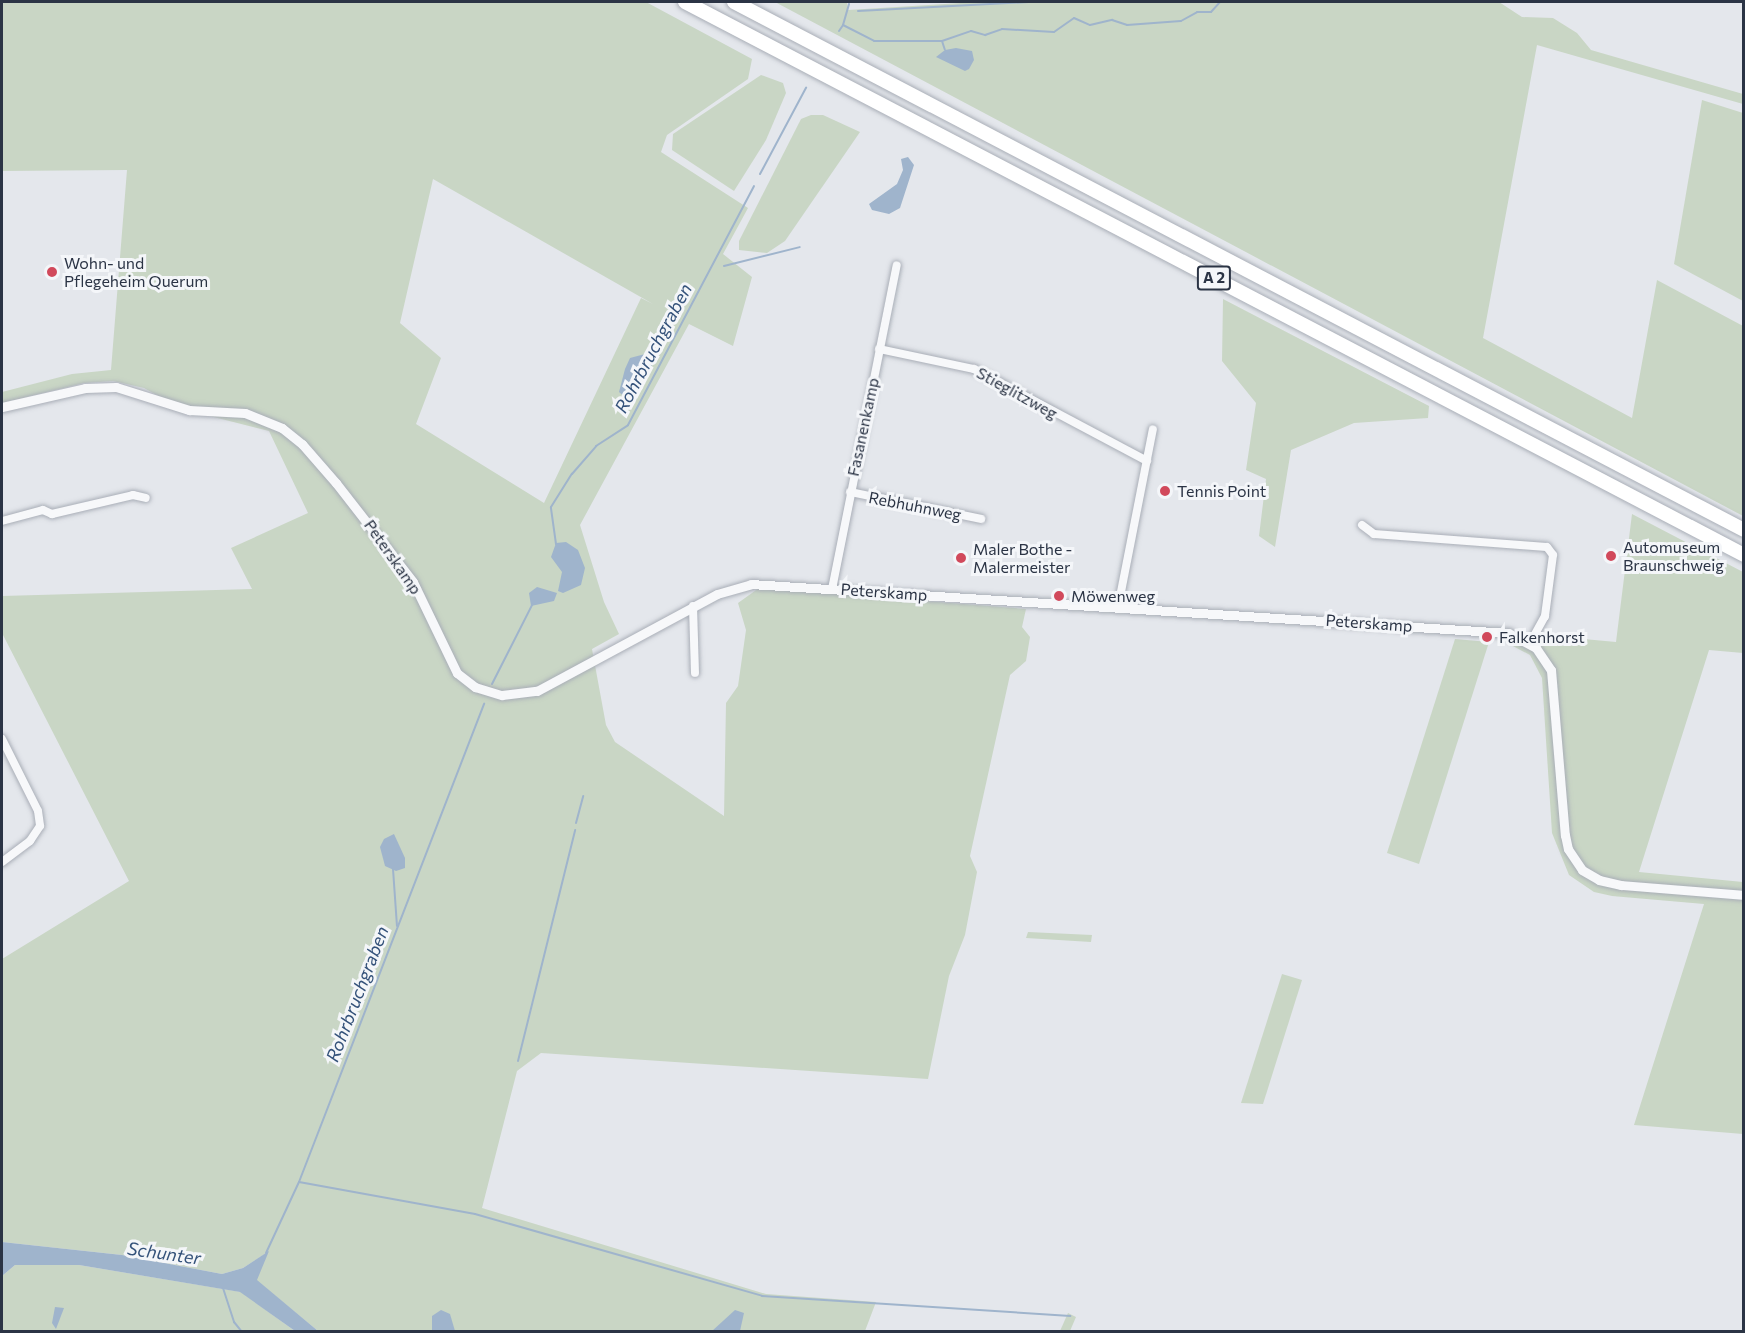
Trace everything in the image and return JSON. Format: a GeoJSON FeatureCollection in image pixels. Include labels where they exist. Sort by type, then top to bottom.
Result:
{"type":"FeatureCollection","features":[{"type":"Feature","properties":{"kind":"highway","name":"A 2"},"geometry":{"type":"LineString","coordinates":[[685,2],[1743,555]]}},
{"type":"Feature","properties":{"kind":"highway","name":"A 2"},"geometry":{"type":"LineString","coordinates":[[734,2],[1743,530]]}},
{"type":"Feature","properties":{"kind":"street","name":"Fasanenkamp"},"geometry":{"type":"LineString","coordinates":[[832,589],[897,265]]}},
{"type":"Feature","properties":{"kind":"street","name":"Stieglitzweg"},"geometry":{"type":"LineString","coordinates":[[879,349],[974,369],[1147,461]]}},
{"type":"Feature","properties":{"kind":"street","name":"Peterskamp"},"geometry":{"type":"LineString","coordinates":[[2,408],[85,388],[116,387],[189,410],[245,413],[282,428],[310,452],[382,540],[422,598],[452,665],[463,679],[481,689],[511,696],[537,691],[693,606],[740,585],[1490,631],[1530,643]]}},
{"type":"Feature","properties":{"kind":"street"},"geometry":{"type":"LineString","coordinates":[[1118,607],[1153,429]]}},
{"type":"Feature","properties":{"kind":"street","name":"Rebhuhnweg"},"geometry":{"type":"LineString","coordinates":[[850,492],[981,519]]}},
{"type":"Feature","properties":{"kind":"street"},"geometry":{"type":"LineString","coordinates":[[2,521],[44,510],[52,514],[133,495],[146,498]]}},
{"type":"Feature","properties":{"kind":"street"},"geometry":{"type":"LineString","coordinates":[[1362,525],[1374,534],[1547,546],[1553,555],[1545,616],[1530,643],[1545,658],[1552,678],[1563,826],[1576,863],[1599,880],[1621,885],[1743,896]]}},
{"type":"Feature","properties":{"kind":"street"},"geometry":{"type":"LineString","coordinates":[[693,606],[695,673]]}},
{"type":"Feature","properties":{"kind":"street"},"geometry":{"type":"LineString","coordinates":[[2,739],[38,811],[40,826],[30,841],[2,862]]}},
{"type":"Feature","properties":{"kind":"green space"},"geometry":{"type":"Polygon","coordinates":[[[2,2],[646,2],[752,59],[748,79],[667,135],[661,152],[748,208],[723,254],[752,277],[733,346],[689,324],[580,525],[604,602],[619,634],[592,649],[606,725],[615,742],[724,816],[726,703],[738,686],[746,630],[738,603],[759,588],[1026,609],[1022,627],[1030,637],[1026,661],[1010,675],[970,856],[977,872],[965,935],[949,976],[928,1079],[541,1053],[517,1071],[482,1208],[766,1294],[876,1302],[865,1331],[318,1331],[256,1280],[268,1252],[243,1268],[222,1274],[122,1255],[2,1242],[2,959],[129,881],[2,633],[2,596],[252,589],[231,548],[308,513],[269,431],[182,409],[144,388],[113,381],[84,383],[2,403],[2,392],[72,374],[111,370],[127,170],[2,171],[2,2]],[[433,179],[400,323],[441,358],[416,424],[544,503],[641,298],[653,304],[433,179]]]}},
{"type":"Feature","properties":{"kind":"green space"},"geometry":{"type":"Polygon","coordinates":[[[775,2],[847,2],[848,10],[977,2],[1499,2],[1522,17],[1553,18],[1577,33],[1591,50],[1743,94],[1743,104],[1537,45],[1483,338],[1632,418],[1657,280],[1743,326],[1743,516],[775,2]]]}},
{"type":"Feature","properties":{"kind":"green space"},"geometry":{"type":"Polygon","coordinates":[[[761,75],[783,83],[786,93],[766,140],[734,191],[672,150],[673,134],[761,75]]]}},
{"type":"Feature","properties":{"kind":"green space"},"geometry":{"type":"Polygon","coordinates":[[[1702,100],[1743,113],[1743,301],[1674,264],[1702,100]]]}},
{"type":"Feature","properties":{"kind":"green space"},"geometry":{"type":"Polygon","coordinates":[[[811,115],[823,115],[860,132],[785,241],[767,253],[739,250],[739,241],[801,119],[811,115]]]}},
{"type":"Feature","properties":{"kind":"green space"},"geometry":{"type":"Polygon","coordinates":[[[1223,299],[1429,406],[1428,418],[1354,423],[1291,450],[1275,547],[1259,536],[1266,479],[1246,470],[1256,403],[1222,361],[1223,299]]]}},
{"type":"Feature","properties":{"kind":"green space"},"geometry":{"type":"Polygon","coordinates":[[[1632,514],[1743,572],[1743,653],[1709,650],[1639,872],[1743,882],[1743,1134],[1634,1125],[1704,904],[1612,896],[1594,892],[1569,875],[1552,833],[1542,678],[1530,655],[1511,645],[1551,636],[1616,642],[1632,514]]]}},
{"type":"Feature","properties":{"kind":"green space"},"geometry":{"type":"Polygon","coordinates":[[[1455,639],[1489,642],[1419,864],[1387,853],[1455,639]]]}},
{"type":"Feature","properties":{"kind":"green space"},"geometry":{"type":"Polygon","coordinates":[[[1028,932],[1092,935],[1091,942],[1026,938],[1028,932]]]}},
{"type":"Feature","properties":{"kind":"green space"},"geometry":{"type":"Polygon","coordinates":[[[1282,974],[1302,980],[1263,1104],[1241,1103],[1282,974]]]}},
{"type":"Feature","properties":{"kind":"green space"},"geometry":{"type":"Polygon","coordinates":[[[15,1265],[79,1265],[241,1292],[295,1331],[2,1331],[2,1276],[15,1265]]]}},
{"type":"Feature","properties":{"kind":"green space"},"geometry":{"type":"Polygon","coordinates":[[[1068,1313],[1076,1317],[1070,1331],[1060,1331],[1068,1313]]]}},
{"type":"Feature","properties":{"kind":"water"},"geometry":{"type":"Polygon","coordinates":[[[956,48],[972,51],[974,60],[969,69],[965,71],[936,57],[945,50],[956,48]]]}},
{"type":"Feature","properties":{"kind":"water"},"geometry":{"type":"Polygon","coordinates":[[[908,157],[914,165],[900,208],[889,214],[872,210],[869,204],[897,184],[903,170],[901,159],[908,157]]]}},
{"type":"Feature","properties":{"kind":"water"},"geometry":{"type":"Polygon","coordinates":[[[645,354],[652,366],[629,401],[619,392],[625,369],[630,358],[645,354]]]}},
{"type":"Feature","properties":{"kind":"water"},"geometry":{"type":"Polygon","coordinates":[[[566,542],[578,550],[585,568],[581,585],[563,593],[558,591],[562,572],[551,557],[556,543],[566,542]]]}},
{"type":"Feature","properties":{"kind":"water"},"geometry":{"type":"Polygon","coordinates":[[[537,587],[557,593],[554,601],[531,606],[529,593],[537,587]]]}},
{"type":"Feature","properties":{"kind":"water"},"geometry":{"type":"Polygon","coordinates":[[[394,834],[405,858],[405,868],[396,871],[385,866],[380,847],[384,839],[394,834]]]}},
{"type":"Feature","properties":{"kind":"water"},"geometry":{"type":"Polygon","coordinates":[[[2,1242],[122,1255],[222,1274],[243,1268],[269,1251],[257,1280],[318,1331],[295,1331],[240,1292],[79,1265],[15,1265],[2,1276],[2,1242]]]}},
{"type":"Feature","properties":{"kind":"water"},"geometry":{"type":"Polygon","coordinates":[[[55,1307],[64,1308],[56,1329],[52,1323],[55,1307]]]}},
{"type":"Feature","properties":{"kind":"water"},"geometry":{"type":"Polygon","coordinates":[[[441,1310],[450,1314],[455,1331],[432,1331],[432,1316],[441,1310]]]}},
{"type":"Feature","properties":{"kind":"water"},"geometry":{"type":"Polygon","coordinates":[[[735,1310],[744,1313],[740,1331],[712,1331],[735,1310]]]}},
{"type":"Feature","properties":{"kind":"waterway"},"geometry":{"type":"LineString","coordinates":[[858,11],[1029,2]]}},
{"type":"Feature","properties":{"kind":"waterway","name":"Rohrbruchgraben"},"geometry":{"type":"LineString","coordinates":[[839,31],[843,25],[874,41],[942,41],[971,31],[985,35],[1002,29],[1054,32],[1074,18],[1090,25],[1112,20],[1127,25],[1181,21],[1197,12],[1211,12],[1220,2]]}},
{"type":"Feature","properties":{"kind":"waterway"},"geometry":{"type":"LineString","coordinates":[[843,25],[849,4]]}},
{"type":"Feature","properties":{"kind":"waterway"},"geometry":{"type":"LineString","coordinates":[[942,41],[945,50]]}},
{"type":"Feature","properties":{"kind":"waterway","name":"Rohrbruchgraben"},"geometry":{"type":"LineString","coordinates":[[760,174],[806,88]]}},
{"type":"Feature","properties":{"kind":"waterway","name":"Rohrbruchgraben"},"geometry":{"type":"LineString","coordinates":[[556,544],[551,507],[572,474],[596,446],[628,425],[754,186]]}},
{"type":"Feature","properties":{"kind":"waterway"},"geometry":{"type":"LineString","coordinates":[[724,266],[800,247]]}},
{"type":"Feature","properties":{"kind":"waterway","name":"Rohrbruchgraben"},"geometry":{"type":"LineString","coordinates":[[492,684],[532,605]]}},
{"type":"Feature","properties":{"kind":"waterway","name":"Rohrbruchgraben"},"geometry":{"type":"LineString","coordinates":[[266,1253],[299,1182],[484,704]]}},
{"type":"Feature","properties":{"kind":"waterway"},"geometry":{"type":"LineString","coordinates":[[576,823],[583,796]]}},
{"type":"Feature","properties":{"kind":"waterway"},"geometry":{"type":"LineString","coordinates":[[518,1061],[575,830]]}},
{"type":"Feature","properties":{"kind":"waterway"},"geometry":{"type":"LineString","coordinates":[[393,869],[397,926]]}},
{"type":"Feature","properties":{"kind":"waterway"},"geometry":{"type":"LineString","coordinates":[[299,1182],[475,1214],[762,1296],[1070,1316]]}},
{"type":"Feature","properties":{"kind":"waterway"},"geometry":{"type":"LineString","coordinates":[[223,1288],[234,1322],[242,1332]]}},
{"type":"Feature","properties":{"kind":"place","name":"Wohn- und Pflegeheim Querum"},"geometry":{"type":"Point","coordinates":[52,272]}},
{"type":"Feature","properties":{"kind":"place","name":"Tennis Point"},"geometry":{"type":"Point","coordinates":[1165,491]}},
{"type":"Feature","properties":{"kind":"place","name":"Automuseum Braunschweig"},"geometry":{"type":"Point","coordinates":[1611,556]}},
{"type":"Feature","properties":{"kind":"place","name":"Maler Bothe - Malermeister"},"geometry":{"type":"Point","coordinates":[961,558]}},
{"type":"Feature","properties":{"kind":"place","name":"Möwenweg"},"geometry":{"type":"Point","coordinates":[1059,596]}},
{"type":"Feature","properties":{"kind":"place","name":"Falkenhorst"},"geometry":{"type":"Point","coordinates":[1487,637]}},
{"type":"Feature","properties":{"kind":"water label","name":"Schunter"},"geometry":{"type":"Point","coordinates":[164,1253]}}]}
